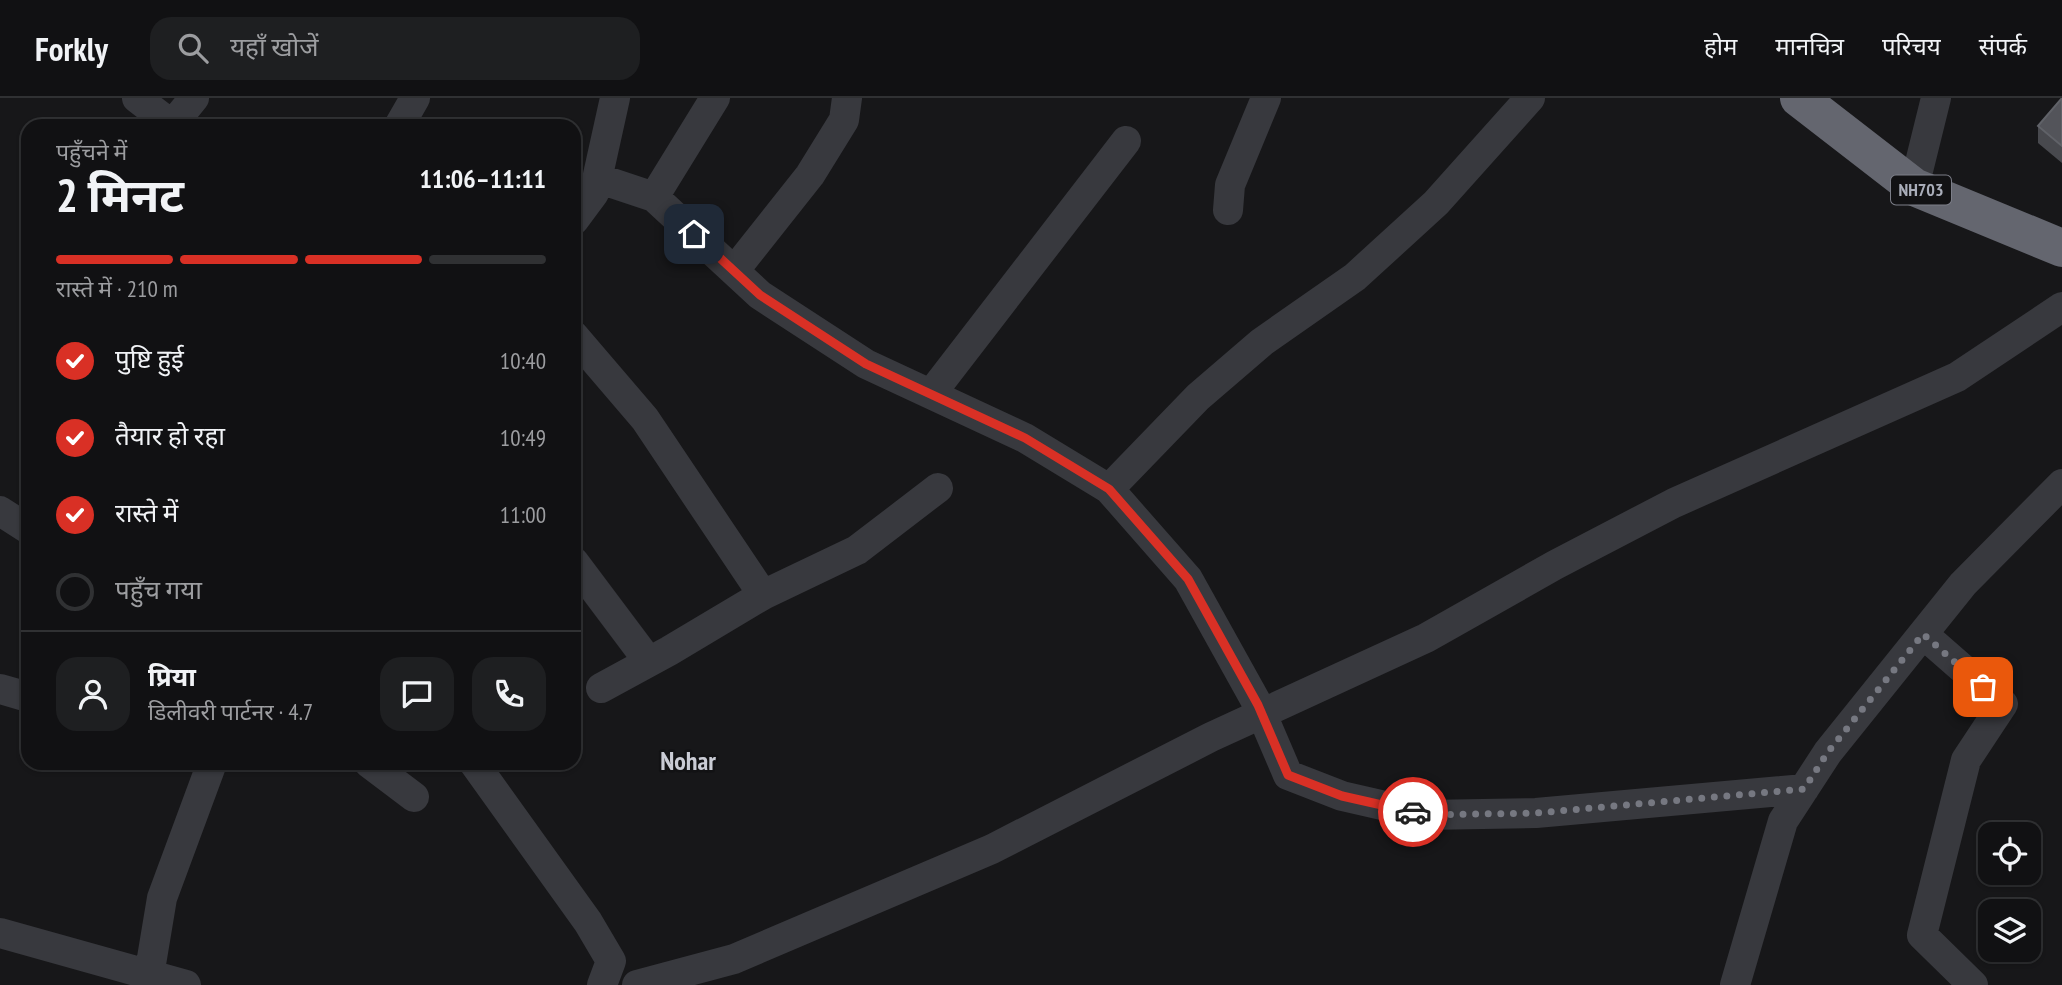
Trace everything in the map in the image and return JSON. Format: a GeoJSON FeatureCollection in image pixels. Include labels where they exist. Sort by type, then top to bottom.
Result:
{"type":"FeatureCollection","features":[{"type":"Feature","properties":{"kind":"highway","name":"NH703"},"geometry":{"type":"LineString","coordinates":[[1799,98],[1914,187],[2062,248]]}},
{"type":"Feature","properties":{"kind":"street"},"geometry":{"type":"LineString","coordinates":[[136,98],[169,119]]}},
{"type":"Feature","properties":{"kind":"street"},"geometry":{"type":"LineString","coordinates":[[182,119],[194,98]]}},
{"type":"Feature","properties":{"kind":"street"},"geometry":{"type":"LineString","coordinates":[[403,119],[415,98]]}},
{"type":"Feature","properties":{"kind":"street"},"geometry":{"type":"LineString","coordinates":[[654,197],[715,98]]}},
{"type":"Feature","properties":{"kind":"street"},"geometry":{"type":"LineString","coordinates":[[734,271],[810,175],[844,120],[847,98]]}},
{"type":"Feature","properties":{"kind":"street"},"geometry":{"type":"LineString","coordinates":[[1228,210],[1230,185],[1266,98]]}},
{"type":"Feature","properties":{"kind":"street"},"geometry":{"type":"LineString","coordinates":[[1109,489],[1198,397],[1262,342],[1355,277],[1436,203],[1530,98]]}},
{"type":"Feature","properties":{"kind":"street"},"geometry":{"type":"LineString","coordinates":[[1914,187],[1936,98]]}},
{"type":"Feature","properties":{"kind":"street"},"geometry":{"type":"LineString","coordinates":[[581,211],[594,193],[610,99]]}},
{"type":"Feature","properties":{"kind":"street"},"geometry":{"type":"LineString","coordinates":[[932,394],[1126,141]]}},
{"type":"Feature","properties":{"kind":"street"},"geometry":{"type":"LineString","coordinates":[[597,178],[654,197],[760,295],[866,364],[1025,438],[1109,489],[1188,579],[1262,714],[1288,775],[1342,796],[1425,815],[1536,813],[1804,789]]}},
{"type":"Feature","properties":{"kind":"street"},"geometry":{"type":"LineString","coordinates":[[637,985],[734,959],[992,849],[1199,743],[1426,638],[1555,565],[1674,503],[1957,377],[2062,307]]}},
{"type":"Feature","properties":{"kind":"street"},"geometry":{"type":"LineString","coordinates":[[581,344],[645,419],[763,595]]}},
{"type":"Feature","properties":{"kind":"street"},"geometry":{"type":"LineString","coordinates":[[1735,985],[1783,821],[1828,752],[1963,584],[2062,484]]}},
{"type":"Feature","properties":{"kind":"street"},"geometry":{"type":"LineString","coordinates":[[601,688],[763,595],[857,550],[938,488]]}},
{"type":"Feature","properties":{"kind":"street"},"geometry":{"type":"LineString","coordinates":[[0,511],[21,524]]}},
{"type":"Feature","properties":{"kind":"street"},"geometry":{"type":"LineString","coordinates":[[581,571],[649,662]]}},
{"type":"Feature","properties":{"kind":"street"},"geometry":{"type":"LineString","coordinates":[[1923,634],[2003,704],[1966,760],[1922,935],[1973,985]]}},
{"type":"Feature","properties":{"kind":"street"},"geometry":{"type":"LineString","coordinates":[[0,689],[21,695]]}},
{"type":"Feature","properties":{"kind":"street"},"geometry":{"type":"LineString","coordinates":[[0,933],[165,981],[162,898],[209,770]]}},
{"type":"Feature","properties":{"kind":"street"},"geometry":{"type":"LineString","coordinates":[[378,770],[414,797]]}},
{"type":"Feature","properties":{"kind":"street"},"geometry":{"type":"LineString","coordinates":[[479,770],[588,922],[611,961],[602,985]]}},
{"type":"Feature","properties":{"kind":"building"},"geometry":{"type":"Polygon","coordinates":[[[2062,98],[2062,146],[2038,126],[2062,98]]]}},
{"type":"Feature","properties":{"kind":"way so far"},"geometry":{"type":"LineString","coordinates":[[1413,812],[1425,815],[1536,813],[1804,789],[1828,752],[1923,634],[1983,687]]}},
{"type":"Feature","properties":{"kind":"district","name":"Nohar"},"geometry":{"type":"Point","coordinates":[688,761]}},
{"type":"Feature","properties":{"kind":"route"},"geometry":{"type":"LineString","coordinates":[[694,234],[760,295],[866,364],[1025,438],[1109,489],[1188,579],[1258,705],[1288,775],[1342,796],[1413,812]]}}]}
